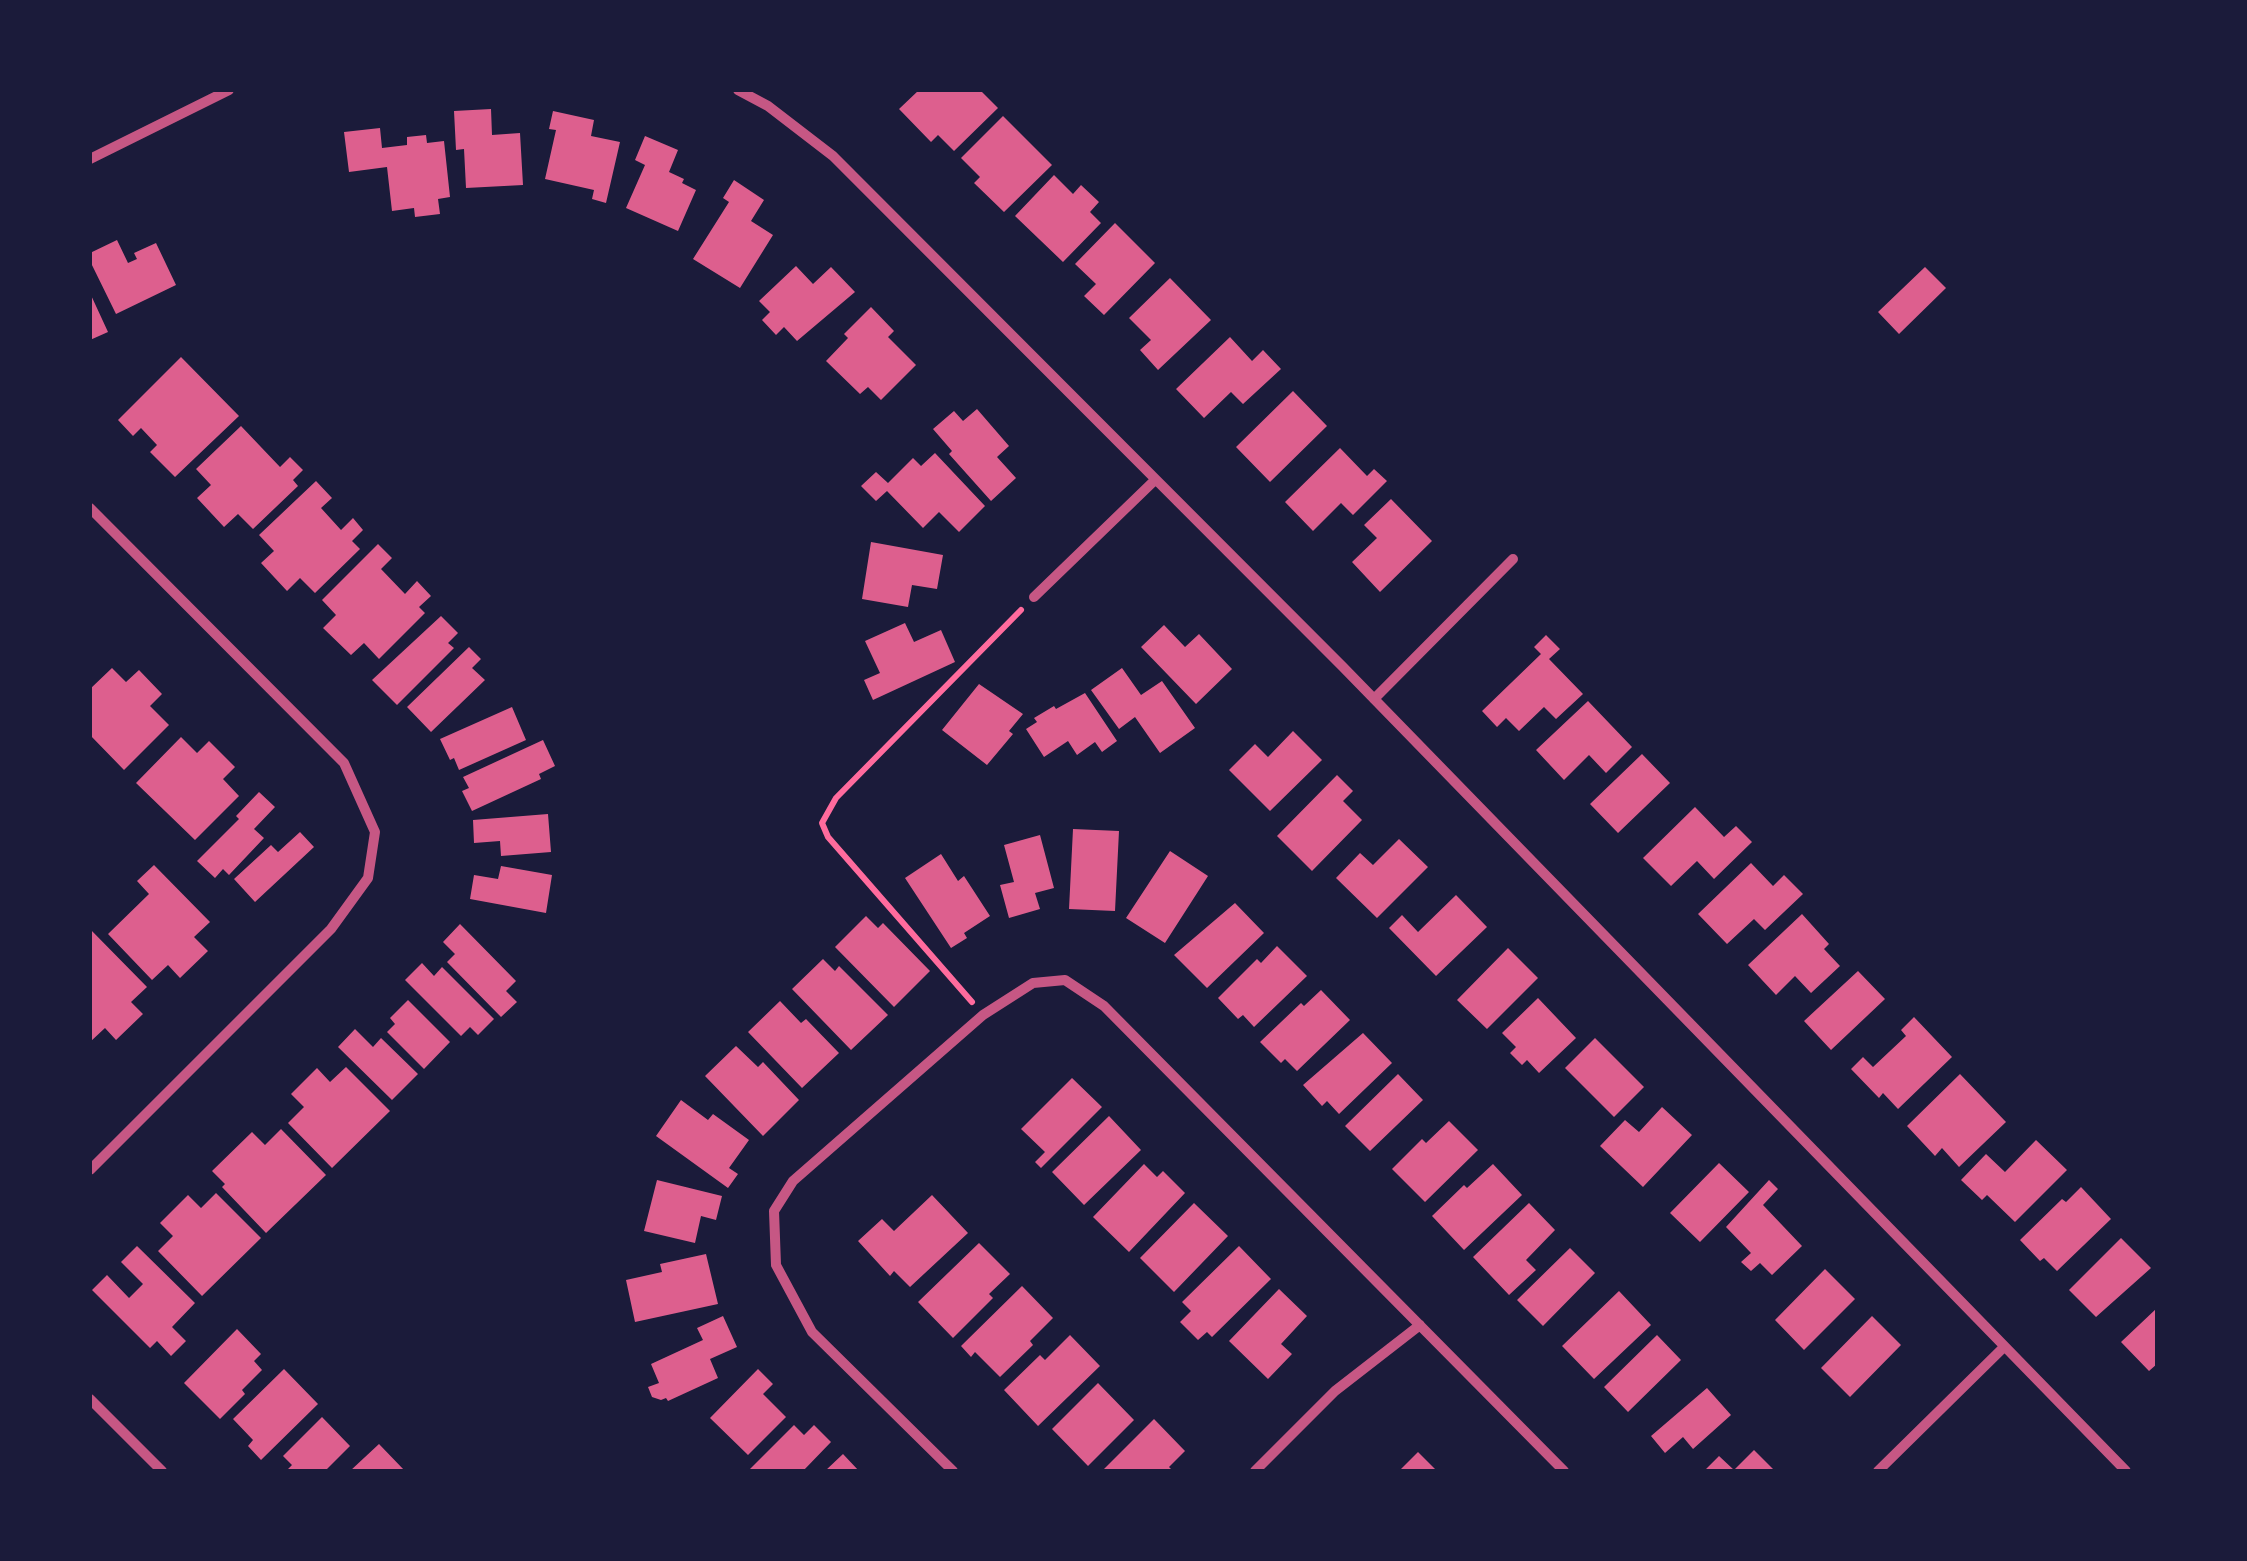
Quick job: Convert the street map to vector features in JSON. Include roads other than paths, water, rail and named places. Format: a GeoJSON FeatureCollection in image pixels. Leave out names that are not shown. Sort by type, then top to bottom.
{"type":"FeatureCollection","features":[{"type":"Feature","properties":{"kind":"street"},"geometry":{"type":"LineString","coordinates":[[90,158],[230,90]]}},
{"type":"Feature","properties":{"kind":"street"},"geometry":{"type":"LineString","coordinates":[[738,90],[768,106],[833,156],[1374,699],[2126,1471]]}},
{"type":"Feature","properties":{"kind":"street"},"geometry":{"type":"LineString","coordinates":[[1034,597],[1155,480]]}},
{"type":"Feature","properties":{"kind":"street"},"geometry":{"type":"LineString","coordinates":[[90,508],[344,763],[375,832],[368,878],[331,928],[90,1170]]}},
{"type":"Feature","properties":{"kind":"street"},"geometry":{"type":"LineString","coordinates":[[1374,699],[1513,559]]}},
{"type":"Feature","properties":{"kind":"street"},"geometry":{"type":"LineString","coordinates":[[953,1471],[812,1332],[776,1265],[774,1212],[793,1181],[983,1014],[1033,983],[1064,980],[1104,1006],[1564,1471]]}},
{"type":"Feature","properties":{"kind":"street"},"geometry":{"type":"LineString","coordinates":[[1255,1471],[1335,1391],[1420,1325]]}},
{"type":"Feature","properties":{"kind":"street"},"geometry":{"type":"LineString","coordinates":[[1878,1471],[2003,1348]]}},
{"type":"Feature","properties":{"kind":"street"},"geometry":{"type":"LineString","coordinates":[[90,1398],[162,1471]]}}]}
